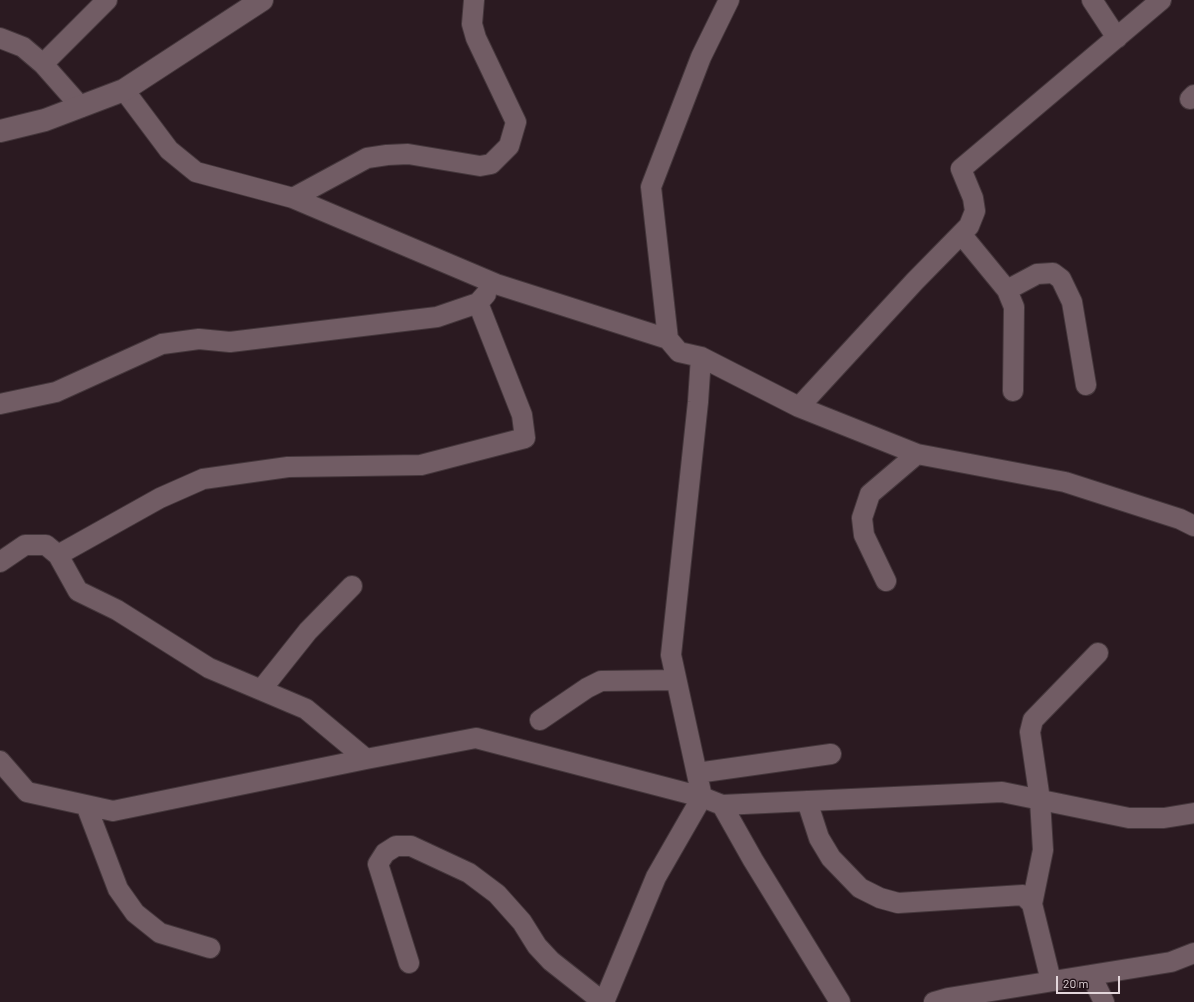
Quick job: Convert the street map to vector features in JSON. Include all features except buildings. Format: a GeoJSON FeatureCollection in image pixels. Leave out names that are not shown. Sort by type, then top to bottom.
{"type":"FeatureCollection","features":[{"type":"Feature","properties":{"kind":"street"},"geometry":{"type":"LineString","coordinates":[[43,64],[107,0]]}},
{"type":"Feature","properties":{"kind":"street"},"geometry":{"type":"LineString","coordinates":[[0,131],[45,120],[124,90],[262,0]]}},
{"type":"Feature","properties":{"kind":"street"},"geometry":{"type":"LineString","coordinates":[[293,198],[367,158],[408,154],[480,166],[491,164],[509,146],[516,122],[476,38],[472,24],[474,0]]}},
{"type":"Feature","properties":{"kind":"street"},"geometry":{"type":"LineString","coordinates":[[668,339],[651,187],[701,57],[729,0]]}},
{"type":"Feature","properties":{"kind":"street"},"geometry":{"type":"LineString","coordinates":[[1092,0],[1117,38]]}},
{"type":"Feature","properties":{"kind":"street"},"geometry":{"type":"LineString","coordinates":[[799,407],[969,226],[975,211],[973,198],[961,169],[1161,0]]}},
{"type":"Feature","properties":{"kind":"street"},"geometry":{"type":"LineString","coordinates":[[0,38],[23,47],[43,64],[81,107]]}},
{"type":"Feature","properties":{"kind":"street"},"geometry":{"type":"LineString","coordinates":[[124,90],[169,150],[196,172],[293,198],[496,284],[668,339],[679,352],[701,357],[799,407],[917,454],[1065,482],[1180,519],[1194,526]]}},
{"type":"Feature","properties":{"kind":"street"},"geometry":{"type":"LineString","coordinates":[[961,234],[1007,290],[1014,307],[1013,391]]}},
{"type":"Feature","properties":{"kind":"street"},"geometry":{"type":"LineString","coordinates":[[1007,290],[1037,274],[1053,273],[1061,279],[1072,302],[1086,385]]}},
{"type":"Feature","properties":{"kind":"street"},"geometry":{"type":"LineString","coordinates":[[0,404],[56,392],[162,344],[198,339],[230,342],[437,317],[478,303],[496,284]]}},
{"type":"Feature","properties":{"kind":"street"},"geometry":{"type":"LineString","coordinates":[[58,554],[160,498],[203,479],[288,467],[421,465],[525,438],[522,415],[478,303]]}},
{"type":"Feature","properties":{"kind":"street"},"geometry":{"type":"LineString","coordinates":[[409,963],[378,864],[384,853],[396,846],[411,846],[469,873],[497,894],[522,922],[537,946],[551,961],[603,1002],[656,877],[702,797],[671,655],[698,402],[701,357]]}},
{"type":"Feature","properties":{"kind":"street"},"geometry":{"type":"LineString","coordinates":[[886,581],[864,535],[862,518],[870,494],[917,454]]}},
{"type":"Feature","properties":{"kind":"street"},"geometry":{"type":"LineString","coordinates":[[0,562],[25,545],[46,545],[58,554],[78,591],[117,610],[209,668],[306,709],[366,759]]}},
{"type":"Feature","properties":{"kind":"street"},"geometry":{"type":"LineString","coordinates":[[261,690],[308,630],[352,586]]}},
{"type":"Feature","properties":{"kind":"street"},"geometry":{"type":"LineString","coordinates":[[1051,982],[1032,904],[1043,850],[1040,800],[1030,732],[1033,720],[1098,653]]}},
{"type":"Feature","properties":{"kind":"street"},"geometry":{"type":"LineString","coordinates":[[540,720],[587,688],[601,681],[676,680]]}},
{"type":"Feature","properties":{"kind":"street"},"geometry":{"type":"LineString","coordinates":[[0,761],[27,792],[113,811],[476,738],[702,797],[722,805],[1002,792],[1128,818],[1164,818],[1194,813]]}},
{"type":"Feature","properties":{"kind":"street"},"geometry":{"type":"LineString","coordinates":[[697,773],[831,754]]}},
{"type":"Feature","properties":{"kind":"street"},"geometry":{"type":"LineString","coordinates":[[807,801],[819,838],[831,858],[860,888],[880,898],[898,903],[1023,895],[1032,904]]}},
{"type":"Feature","properties":{"kind":"street"},"geometry":{"type":"LineString","coordinates":[[86,805],[118,889],[135,913],[160,933],[210,948]]}},
{"type":"Feature","properties":{"kind":"street"},"geometry":{"type":"LineString","coordinates":[[722,805],[753,860],[840,1002]]}},
{"type":"Feature","properties":{"kind":"street"},"geometry":{"type":"LineString","coordinates":[[934,1002],[948,998],[1171,962],[1194,953]]}},
{"type":"Feature","properties":{"kind":"street"},"geometry":{"type":"LineString","coordinates":[[1091,975],[1104,1002]]}}]}
